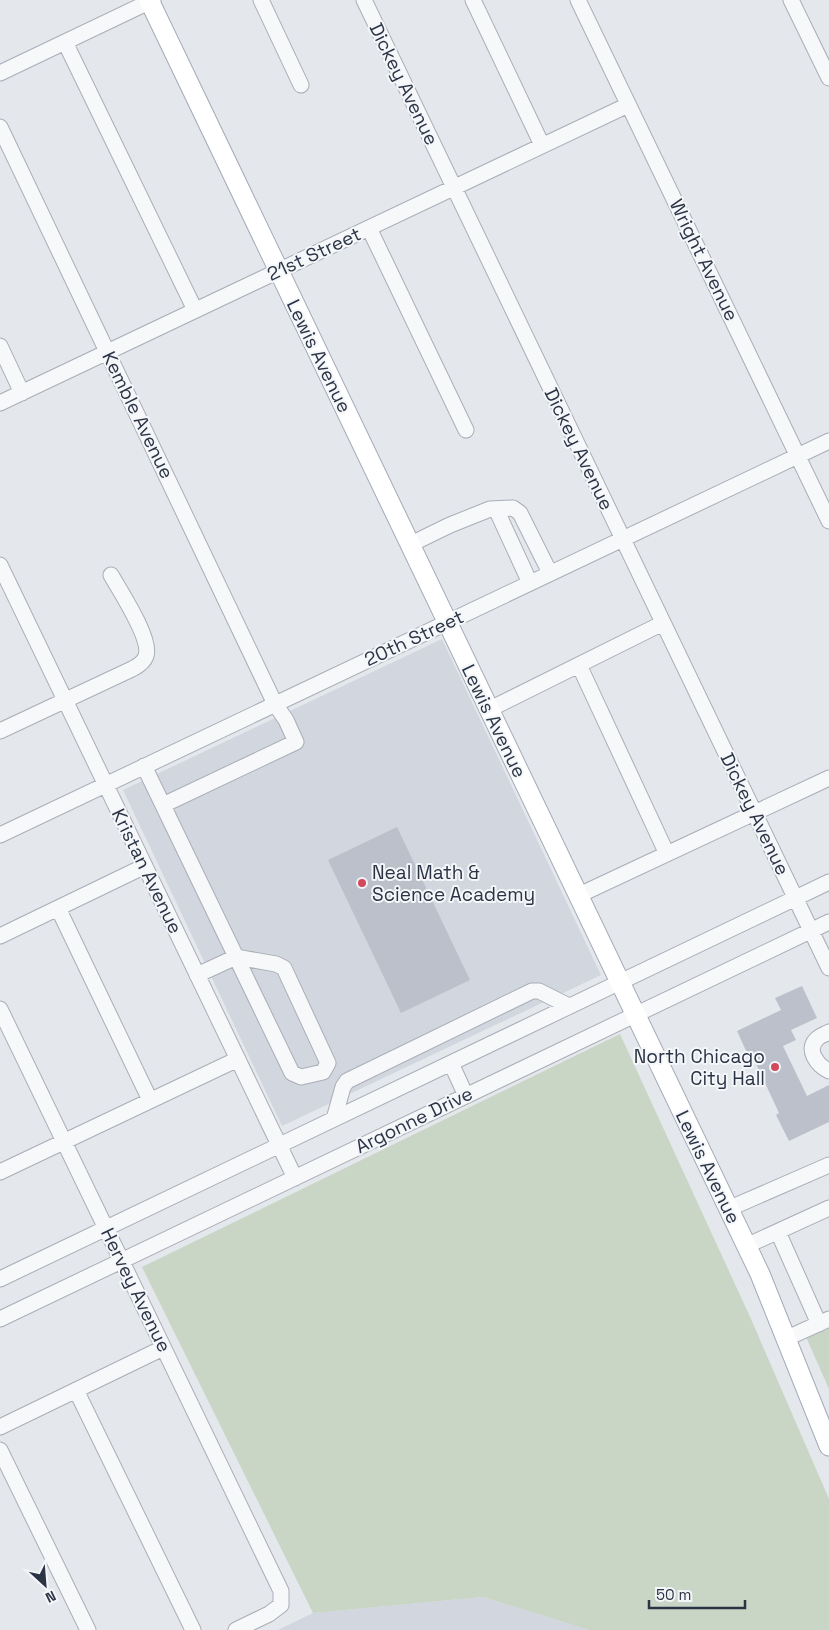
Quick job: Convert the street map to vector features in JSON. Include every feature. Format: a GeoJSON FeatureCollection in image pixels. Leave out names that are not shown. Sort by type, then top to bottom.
{"type":"FeatureCollection","features":[{"type":"Feature","properties":{"kind":"main road","name":"Lewis Avenue"},"geometry":{"type":"LineString","coordinates":[[151,0],[278,271],[618,982],[760,1274],[829,1446]]}},
{"type":"Feature","properties":{"kind":"street"},"geometry":{"type":"LineString","coordinates":[[0,74],[151,0]]}},
{"type":"Feature","properties":{"kind":"street"},"geometry":{"type":"LineString","coordinates":[[261,0],[301,85]]}},
{"type":"Feature","properties":{"kind":"street","name":"Dickey Avenue"},"geometry":{"type":"LineString","coordinates":[[364,0],[829,968]]}},
{"type":"Feature","properties":{"kind":"street"},"geometry":{"type":"LineString","coordinates":[[473,0],[542,146]]}},
{"type":"Feature","properties":{"kind":"street","name":"Wright Avenue"},"geometry":{"type":"LineString","coordinates":[[578,0],[829,521]]}},
{"type":"Feature","properties":{"kind":"street"},"geometry":{"type":"LineString","coordinates":[[791,0],[829,78]]}},
{"type":"Feature","properties":{"kind":"street"},"geometry":{"type":"LineString","coordinates":[[65,42],[196,310]]}},
{"type":"Feature","properties":{"kind":"street","name":"21st Street"},"geometry":{"type":"LineString","coordinates":[[0,403],[628,105]]}},
{"type":"Feature","properties":{"kind":"street","name":"Kemble Avenue"},"geometry":{"type":"LineString","coordinates":[[0,127],[276,704],[296,742],[163,805]]}},
{"type":"Feature","properties":{"kind":"street"},"geometry":{"type":"LineString","coordinates":[[369,228],[466,430]]}},
{"type":"Feature","properties":{"kind":"street"},"geometry":{"type":"LineString","coordinates":[[0,346],[22,393]]}},
{"type":"Feature","properties":{"kind":"street","name":"20th Street"},"geometry":{"type":"LineString","coordinates":[[0,834],[829,441]]}},
{"type":"Feature","properties":{"kind":"street"},"geometry":{"type":"LineString","coordinates":[[409,545],[450,525],[490,509],[513,508],[520,513],[550,574]]}},
{"type":"Feature","properties":{"kind":"street"},"geometry":{"type":"LineString","coordinates":[[496,509],[530,583]]}},
{"type":"Feature","properties":{"kind":"street","name":"Kristan Avenue"},"geometry":{"type":"LineString","coordinates":[[0,565],[295,1178]]}},
{"type":"Feature","properties":{"kind":"street"},"geometry":{"type":"LineString","coordinates":[[0,731],[132,669],[146,658],[147,650],[141,630],[111,574]]}},
{"type":"Feature","properties":{"kind":"street"},"geometry":{"type":"LineString","coordinates":[[488,710],[663,623]]}},
{"type":"Feature","properties":{"kind":"street"},"geometry":{"type":"LineString","coordinates":[[579,665],[667,854]]}},
{"type":"Feature","properties":{"kind":"street"},"geometry":{"type":"LineString","coordinates":[[144,766],[163,805],[236,957],[292,1073],[302,1077],[323,1072],[328,1063],[284,968],[276,964],[236,957],[197,975]]}},
{"type":"Feature","properties":{"kind":"street"},"geometry":{"type":"LineString","coordinates":[[577,896],[829,778]]}},
{"type":"Feature","properties":{"kind":"street"},"geometry":{"type":"LineString","coordinates":[[0,936],[145,866]]}},
{"type":"Feature","properties":{"kind":"street","name":"Argonne Drive"},"geometry":{"type":"LineString","coordinates":[[0,1279],[829,882]]}},
{"type":"Feature","properties":{"kind":"street"},"geometry":{"type":"LineString","coordinates":[[58,908],[150,1100]]}},
{"type":"Feature","properties":{"kind":"street","name":"Argonne Drive"},"geometry":{"type":"LineString","coordinates":[[0,1319],[829,922]]}},
{"type":"Feature","properties":{"kind":"street"},"geometry":{"type":"LineString","coordinates":[[334,1119],[343,1087],[347,1081],[523,996],[539,991],[569,1006]]}},
{"type":"Feature","properties":{"kind":"street","name":"Hervey Avenue"},"geometry":{"type":"LineString","coordinates":[[0,1009],[281,1591],[281,1605],[269,1614],[236,1630]]}},
{"type":"Feature","properties":{"kind":"street"},"geometry":{"type":"LineString","coordinates":[[829,1032],[818,1037],[812,1051],[820,1066],[829,1071]]}},
{"type":"Feature","properties":{"kind":"street"},"geometry":{"type":"LineString","coordinates":[[0,1172],[238,1059]]}},
{"type":"Feature","properties":{"kind":"street"},"geometry":{"type":"LineString","coordinates":[[451,1063],[466,1096]]}},
{"type":"Feature","properties":{"kind":"street"},"geometry":{"type":"LineString","coordinates":[[728,1209],[829,1165]]}},
{"type":"Feature","properties":{"kind":"street"},"geometry":{"type":"LineString","coordinates":[[746,1246],[829,1208]]}},
{"type":"Feature","properties":{"kind":"street"},"geometry":{"type":"LineString","coordinates":[[778,1232],[824,1322],[785,1339]]}},
{"type":"Feature","properties":{"kind":"street"},"geometry":{"type":"LineString","coordinates":[[0,1427],[164,1348]]}},
{"type":"Feature","properties":{"kind":"street"},"geometry":{"type":"LineString","coordinates":[[76,1390],[193,1630]]}},
{"type":"Feature","properties":{"kind":"street"},"geometry":{"type":"LineString","coordinates":[[0,1450],[88,1630]]}},
{"type":"Feature","properties":{"kind":"shaded area","name":"Neal Math & Science Academy"},"geometry":{"type":"Polygon","coordinates":[[[442,639],[601,975],[282,1126],[123,790],[442,639]]]}},
{"type":"Feature","properties":{"kind":"shaded area"},"geometry":{"type":"Polygon","coordinates":[[[483,1597],[589,1630],[278,1630],[313,1613],[483,1597]]]}},
{"type":"Feature","properties":{"kind":"green space"},"geometry":{"type":"Polygon","coordinates":[[[620,1034],[751,1319],[829,1499],[829,1630],[589,1630],[483,1597],[313,1613],[142,1267],[620,1034]]]}},
{"type":"Feature","properties":{"kind":"green space"},"geometry":{"type":"Polygon","coordinates":[[[829,1326],[829,1389],[806,1337],[829,1326]]]}},
{"type":"Feature","properties":{"kind":"building"},"geometry":{"type":"Polygon","coordinates":[[[397,827],[470,980],[401,1013],[328,860],[397,827]]]}},
{"type":"Feature","properties":{"kind":"building","name":"North Chicago City Hall"},"geometry":{"type":"Polygon","coordinates":[[[802,986],[817,1018],[791,1030],[796,1040],[783,1046],[807,1096],[829,1085],[829,1122],[789,1141],[776,1115],[779,1113],[751,1053],[748,1055],[737,1031],[781,1010],[775,998],[802,986]]]}},
{"type":"Feature","properties":{"kind":"place","name":"Neal Math & Science Academy"},"geometry":{"type":"Point","coordinates":[362,883]}},
{"type":"Feature","properties":{"kind":"place","name":"North Chicago City Hall"},"geometry":{"type":"Point","coordinates":[775,1067]}}]}
